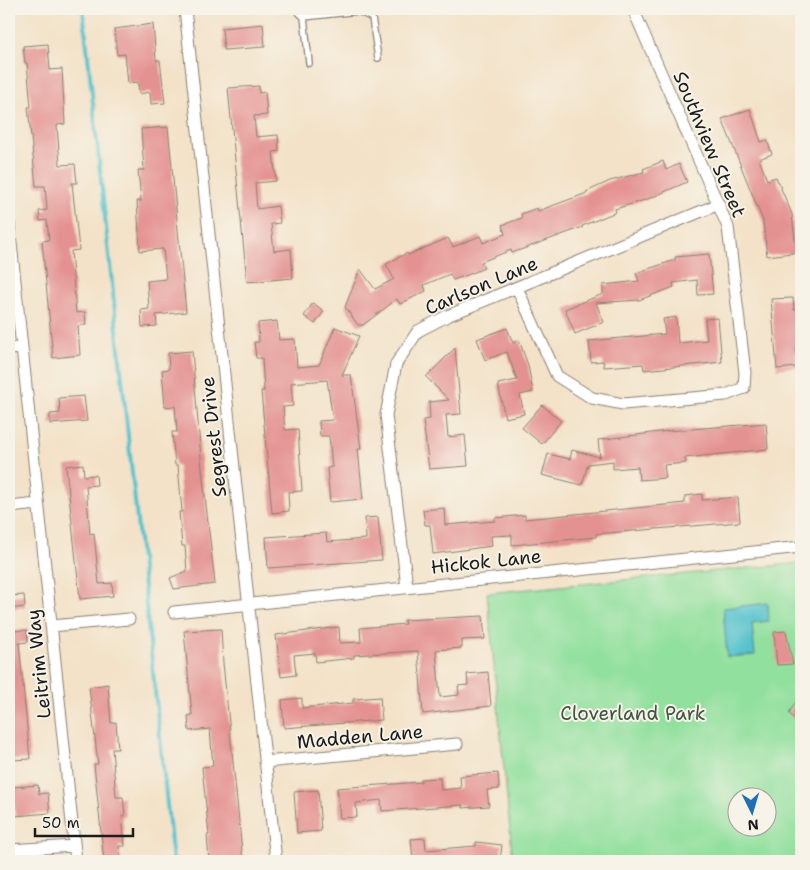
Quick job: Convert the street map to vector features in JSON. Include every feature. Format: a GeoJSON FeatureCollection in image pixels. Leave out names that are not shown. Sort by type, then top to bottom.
{"type":"FeatureCollection","features":[{"type":"Feature","properties":{"kind":"street","name":"Segrest Drive"},"geometry":{"type":"LineString","coordinates":[[185,9],[276,861]]}},
{"type":"Feature","properties":{"kind":"street","name":"Southview Street"},"geometry":{"type":"LineString","coordinates":[[517,288],[557,376],[592,398],[623,404],[726,395],[744,388],[745,373],[728,227],[633,9]]}},
{"type":"Feature","properties":{"kind":"street","name":"Carlson Lane"},"geometry":{"type":"LineString","coordinates":[[407,587],[386,415],[396,364],[418,331],[447,316],[719,204]]}},
{"type":"Feature","properties":{"kind":"street","name":"Leitrim Way"},"geometry":{"type":"LineString","coordinates":[[9,224],[76,861]]}},
{"type":"Feature","properties":{"kind":"street"},"geometry":{"type":"LineString","coordinates":[[9,349],[22,348]]}},
{"type":"Feature","properties":{"kind":"street"},"geometry":{"type":"LineString","coordinates":[[9,507],[38,504]]}},
{"type":"Feature","properties":{"kind":"street","name":"Hickok Lane"},"geometry":{"type":"LineString","coordinates":[[174,612],[801,547]]}},
{"type":"Feature","properties":{"kind":"street"},"geometry":{"type":"LineString","coordinates":[[51,626],[129,619]]}},
{"type":"Feature","properties":{"kind":"street","name":"Madden Lane"},"geometry":{"type":"LineString","coordinates":[[265,762],[457,744]]}},
{"type":"Feature","properties":{"kind":"street"},"geometry":{"type":"LineString","coordinates":[[9,850],[74,846]]}},
{"type":"Feature","properties":{"kind":"lane"},"geometry":{"type":"LineString","coordinates":[[295,9],[304,17],[310,63]]}},
{"type":"Feature","properties":{"kind":"lane"},"geometry":{"type":"LineString","coordinates":[[304,17],[332,11],[358,11],[372,18],[378,58]]}},
{"type":"Feature","properties":{"kind":"green space","name":"Cloverland Park"},"geometry":{"type":"Polygon","coordinates":[[[801,563],[801,861],[513,861],[487,593],[801,563]]]}},
{"type":"Feature","properties":{"kind":"water"},"geometry":{"type":"Polygon","coordinates":[[[768,603],[769,621],[752,623],[755,655],[727,657],[723,608],[768,603]]]}},
{"type":"Feature","properties":{"kind":"building"},"geometry":{"type":"Polygon","coordinates":[[[153,24],[156,60],[160,60],[165,103],[151,104],[150,92],[139,94],[138,82],[128,83],[125,54],[117,55],[114,29],[153,24]]]}},
{"type":"Feature","properties":{"kind":"building"},"geometry":{"type":"Polygon","coordinates":[[[263,24],[265,47],[224,50],[222,28],[263,24]]]}},
{"type":"Feature","properties":{"kind":"building"},"geometry":{"type":"Polygon","coordinates":[[[48,44],[50,70],[62,69],[65,124],[57,125],[60,165],[75,164],[77,183],[72,183],[79,250],[71,251],[76,313],[85,312],[86,325],[78,326],[80,355],[53,358],[42,241],[49,240],[47,220],[40,221],[39,211],[47,210],[45,186],[36,186],[28,107],[31,107],[27,63],[25,63],[23,46],[48,44]]]}},
{"type":"Feature","properties":{"kind":"building"},"geometry":{"type":"Polygon","coordinates":[[[259,86],[259,93],[265,92],[267,115],[254,116],[256,137],[278,135],[279,151],[273,152],[276,181],[255,183],[257,209],[278,206],[280,223],[271,224],[274,251],[291,249],[293,278],[247,282],[228,88],[259,86]]]}},
{"type":"Feature","properties":{"kind":"building"},"geometry":{"type":"Polygon","coordinates":[[[750,109],[761,142],[767,140],[772,154],[759,159],[767,180],[776,177],[792,214],[795,242],[801,241],[801,252],[767,256],[763,221],[722,119],[750,109]]]}},
{"type":"Feature","properties":{"kind":"building"},"geometry":{"type":"Polygon","coordinates":[[[168,127],[186,312],[156,315],[157,326],[142,327],[141,310],[149,309],[147,281],[166,279],[163,249],[140,251],[137,201],[141,201],[138,170],[144,170],[141,129],[168,127]]]}},
{"type":"Feature","properties":{"kind":"building"},"geometry":{"type":"Polygon","coordinates":[[[663,161],[666,170],[679,164],[687,182],[648,199],[615,209],[616,212],[583,227],[512,253],[511,250],[481,262],[484,268],[470,274],[453,280],[450,274],[424,285],[426,291],[400,304],[397,299],[363,325],[358,325],[345,307],[360,269],[375,289],[394,279],[386,264],[407,253],[408,255],[448,238],[453,247],[480,236],[483,243],[505,234],[502,225],[522,218],[521,214],[537,208],[538,211],[587,193],[610,181],[644,172],[643,169],[663,161]]]}},
{"type":"Feature","properties":{"kind":"building"},"geometry":{"type":"Polygon","coordinates":[[[709,254],[713,294],[698,295],[697,280],[673,283],[674,287],[639,300],[596,303],[604,322],[575,334],[565,309],[603,294],[603,285],[639,281],[636,273],[675,260],[675,257],[709,254]]]}},
{"type":"Feature","properties":{"kind":"building"},"geometry":{"type":"Polygon","coordinates":[[[793,298],[794,310],[801,309],[801,349],[796,349],[797,367],[777,369],[771,299],[793,298]]]}},
{"type":"Feature","properties":{"kind":"building"},"geometry":{"type":"Polygon","coordinates":[[[313,303],[324,311],[315,324],[304,316],[313,303]]]}},
{"type":"Feature","properties":{"kind":"building"},"geometry":{"type":"Polygon","coordinates":[[[676,317],[678,343],[707,340],[705,319],[718,318],[722,362],[644,370],[643,364],[604,367],[603,361],[591,362],[589,341],[665,334],[663,319],[676,317]]]}},
{"type":"Feature","properties":{"kind":"building"},"geometry":{"type":"Polygon","coordinates":[[[277,321],[279,340],[295,339],[297,367],[319,365],[335,327],[359,336],[342,375],[351,375],[361,449],[358,449],[363,499],[330,502],[327,468],[332,467],[329,436],[320,436],[319,421],[333,420],[327,380],[291,383],[293,406],[283,407],[285,430],[298,429],[302,491],[288,492],[289,511],[272,513],[261,391],[264,391],[262,358],[256,358],[254,342],[259,342],[258,323],[277,321]]]}},
{"type":"Feature","properties":{"kind":"building"},"geometry":{"type":"Polygon","coordinates":[[[507,328],[513,343],[519,340],[528,365],[533,392],[520,395],[524,414],[505,418],[498,384],[517,380],[507,352],[485,360],[477,339],[507,328]]]}},
{"type":"Feature","properties":{"kind":"building"},"geometry":{"type":"Polygon","coordinates":[[[455,348],[461,414],[446,415],[448,437],[465,435],[468,466],[429,469],[423,420],[430,419],[429,402],[449,400],[426,377],[455,348]]]}},
{"type":"Feature","properties":{"kind":"building"},"geometry":{"type":"Polygon","coordinates":[[[192,351],[202,470],[215,584],[174,589],[170,578],[187,571],[185,546],[182,546],[179,512],[182,512],[178,465],[175,465],[172,432],[177,432],[175,406],[165,407],[162,370],[169,369],[168,353],[192,351]]]}},
{"type":"Feature","properties":{"kind":"building"},"geometry":{"type":"Polygon","coordinates":[[[84,396],[87,421],[50,424],[50,414],[60,413],[59,398],[84,396]]]}},
{"type":"Feature","properties":{"kind":"building"},"geometry":{"type":"Polygon","coordinates":[[[542,405],[561,421],[542,444],[522,428],[542,405]]]}},
{"type":"Feature","properties":{"kind":"building"},"geometry":{"type":"Polygon","coordinates":[[[766,423],[768,449],[685,458],[686,463],[664,465],[666,478],[639,480],[638,467],[613,469],[613,461],[588,464],[582,485],[542,475],[548,454],[570,459],[572,450],[600,457],[598,440],[667,431],[766,423]]]}},
{"type":"Feature","properties":{"kind":"building"},"geometry":{"type":"Polygon","coordinates":[[[83,464],[84,476],[96,475],[97,485],[86,486],[90,534],[94,533],[99,584],[112,583],[113,596],[80,599],[66,466],[83,464]]]}},
{"type":"Feature","properties":{"kind":"building"},"geometry":{"type":"Polygon","coordinates":[[[702,494],[702,500],[738,497],[740,522],[596,534],[596,537],[512,545],[512,535],[491,536],[492,546],[433,554],[430,525],[425,525],[423,510],[444,508],[445,525],[495,521],[495,518],[525,515],[525,519],[685,503],[685,496],[702,494]]]}},
{"type":"Feature","properties":{"kind":"building"},"geometry":{"type":"Polygon","coordinates":[[[378,517],[382,560],[268,568],[266,537],[326,533],[327,542],[366,539],[365,518],[378,517]]]}},
{"type":"Feature","properties":{"kind":"building"},"geometry":{"type":"Polygon","coordinates":[[[24,595],[25,607],[9,609],[9,596],[24,595]]]}},
{"type":"Feature","properties":{"kind":"building"},"geometry":{"type":"Polygon","coordinates":[[[483,616],[485,639],[462,640],[462,648],[436,650],[440,697],[459,695],[458,686],[468,685],[467,674],[488,672],[491,706],[423,714],[418,651],[354,655],[354,658],[316,662],[315,653],[294,655],[296,675],[281,677],[276,635],[339,627],[340,643],[361,642],[360,628],[405,624],[404,620],[483,616]]]}},
{"type":"Feature","properties":{"kind":"building"},"geometry":{"type":"Polygon","coordinates":[[[221,629],[243,861],[209,861],[207,835],[209,835],[202,767],[213,766],[210,729],[189,731],[188,716],[192,715],[184,631],[221,629]]]}},
{"type":"Feature","properties":{"kind":"building"},"geometry":{"type":"Polygon","coordinates":[[[27,630],[28,642],[19,643],[30,759],[11,760],[9,734],[9,631],[27,630]]]}},
{"type":"Feature","properties":{"kind":"building"},"geometry":{"type":"Polygon","coordinates":[[[786,631],[793,664],[777,665],[774,632],[786,631]]]}},
{"type":"Feature","properties":{"kind":"building"},"geometry":{"type":"Polygon","coordinates":[[[108,684],[111,723],[116,722],[118,749],[112,749],[116,797],[123,797],[125,816],[122,816],[125,846],[119,846],[121,861],[104,861],[94,764],[98,764],[89,687],[108,684]]]}},
{"type":"Feature","properties":{"kind":"building"},"geometry":{"type":"Polygon","coordinates":[[[801,693],[801,727],[789,713],[801,693]]]}},
{"type":"Feature","properties":{"kind":"building"},"geometry":{"type":"Polygon","coordinates":[[[380,697],[382,720],[284,728],[282,700],[302,698],[302,708],[353,703],[353,699],[380,697]]]}},
{"type":"Feature","properties":{"kind":"building"},"geometry":{"type":"Polygon","coordinates":[[[498,773],[499,789],[487,790],[489,806],[463,808],[463,805],[382,811],[381,800],[356,803],[357,817],[340,818],[337,788],[421,782],[421,779],[440,778],[441,790],[461,788],[460,776],[498,773]]]}},
{"type":"Feature","properties":{"kind":"building"},"geometry":{"type":"Polygon","coordinates":[[[38,785],[39,794],[48,793],[50,813],[15,816],[13,787],[38,785]]]}},
{"type":"Feature","properties":{"kind":"building"},"geometry":{"type":"Polygon","coordinates":[[[318,790],[321,831],[297,833],[294,792],[318,790]]]}},
{"type":"Feature","properties":{"kind":"building"},"geometry":{"type":"Polygon","coordinates":[[[425,838],[426,850],[476,846],[476,842],[502,845],[500,861],[413,861],[411,839],[425,838]]]}},
{"type":"Feature","properties":{"kind":"waterway"},"geometry":{"type":"LineString","coordinates":[[83,9],[173,861]]}}]}
